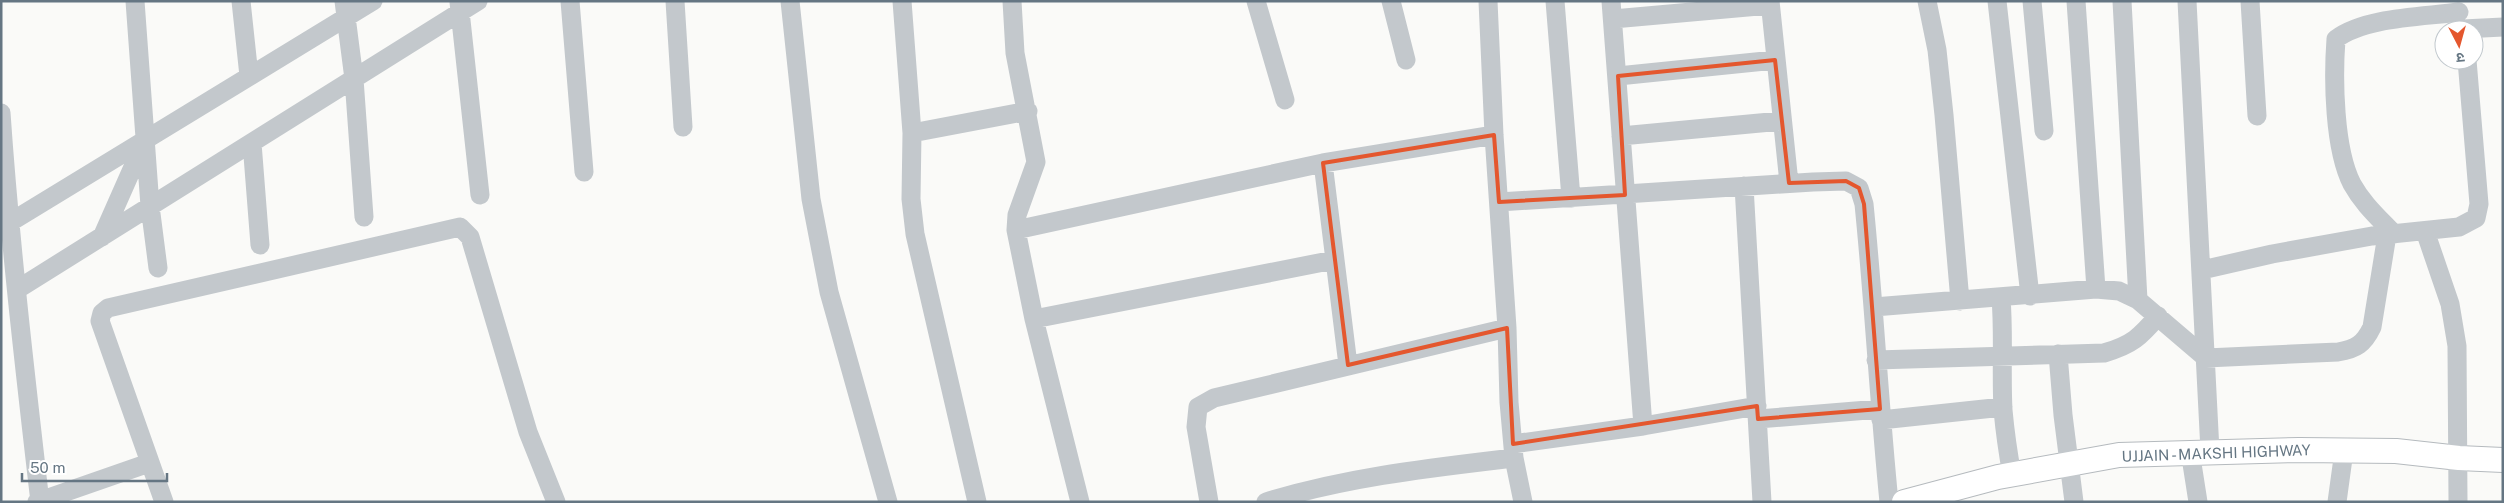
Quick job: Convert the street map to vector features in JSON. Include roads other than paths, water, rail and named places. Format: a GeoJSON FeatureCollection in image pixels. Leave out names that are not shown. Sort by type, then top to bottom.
{"type":"FeatureCollection","features":[{"type":"Feature","properties":{"kind":"main road","name":"UJJAIN - MAKSHI HIGHWAY"},"geometry":{"type":"LineString","coordinates":[[1904,502],[1947,496],[2012,474],[2119,455],[2200,451],[2396,451],[2459,458],[2503,460]]}},
{"type":"Feature","properties":{"kind":"street"},"geometry":{"type":"LineString","coordinates":[[135,1],[150,206],[158,268]]}},
{"type":"Feature","properties":{"kind":"street"},"geometry":{"type":"LineString","coordinates":[[241,1],[249,76]]}},
{"type":"Feature","properties":{"kind":"street"},"geometry":{"type":"LineString","coordinates":[[9,223],[249,76],[345,9],[373,1]]}},
{"type":"Feature","properties":{"kind":"street"},"geometry":{"type":"LineString","coordinates":[[18,289],[354,79],[460,7],[478,1]]}},
{"type":"Feature","properties":{"kind":"street"},"geometry":{"type":"LineString","coordinates":[[570,1],[584,172]]}},
{"type":"Feature","properties":{"kind":"street"},"geometry":{"type":"LineString","coordinates":[[675,1],[683,127]]}},
{"type":"Feature","properties":{"kind":"street"},"geometry":{"type":"LineString","coordinates":[[790,1],[811,199],[827,283],[888,502]]}},
{"type":"Feature","properties":{"kind":"street"},"geometry":{"type":"LineString","coordinates":[[902,1],[912,133],[911,199],[915,234],[977,502]]}},
{"type":"Feature","properties":{"kind":"street"},"geometry":{"type":"LineString","coordinates":[[1012,1],[1015,53],[1028,111],[1036,162],[1018,215],[1016,230],[1034,319],[1080,502]]}},
{"type":"Feature","properties":{"kind":"street"},"geometry":{"type":"LineString","coordinates":[[1256,1],[1285,100]]}},
{"type":"Feature","properties":{"kind":"street"},"geometry":{"type":"LineString","coordinates":[[1391,1],[1406,60]]}},
{"type":"Feature","properties":{"kind":"street"},"geometry":{"type":"LineString","coordinates":[[1488,1],[1494,135],[1507,328],[1509,402],[1513,451],[1523,502]]}},
{"type":"Feature","properties":{"kind":"street"},"geometry":{"type":"LineString","coordinates":[[1555,1],[1571,198]]}},
{"type":"Feature","properties":{"kind":"street"},"geometry":{"type":"LineString","coordinates":[[1927,1],[1937,50],[1960,301]]}},
{"type":"Feature","properties":{"kind":"street"},"geometry":{"type":"LineString","coordinates":[[1997,1],[2030,296]]}},
{"type":"Feature","properties":{"kind":"street"},"geometry":{"type":"LineString","coordinates":[[2032,1],[2044,132]]}},
{"type":"Feature","properties":{"kind":"street"},"geometry":{"type":"LineString","coordinates":[[2076,1],[2096,289]]}},
{"type":"Feature","properties":{"kind":"street"},"geometry":{"type":"LineString","coordinates":[[2122,1],[2138,300]]}},
{"type":"Feature","properties":{"kind":"street"},"geometry":{"type":"LineString","coordinates":[[2187,1],[2206,358],[2198,502]]}},
{"type":"Feature","properties":{"kind":"street"},"geometry":{"type":"LineString","coordinates":[[2250,1],[2257,116]]}},
{"type":"Feature","properties":{"kind":"street"},"geometry":{"type":"LineString","coordinates":[[1643,426],[1612,10],[1770,3],[1789,183]]}},
{"type":"Feature","properties":{"kind":"street"},"geometry":{"type":"LineString","coordinates":[[460,7],[480,195]]}},
{"type":"Feature","properties":{"kind":"street"},"geometry":{"type":"LineString","coordinates":[[345,9],[354,79],[364,217]]}},
{"type":"Feature","properties":{"kind":"street"},"geometry":{"type":"LineString","coordinates":[[2390,234],[2369,209],[2352,183],[2341,150],[2334,69],[2336,39],[2368,25],[2459,18],[2503,27]]}},
{"type":"Feature","properties":{"kind":"street"},"geometry":{"type":"LineString","coordinates":[[1618,76],[1776,60]]}},
{"type":"Feature","properties":{"kind":"street"},"geometry":{"type":"LineString","coordinates":[[2202,270],[2272,254],[2390,234],[2459,227],[2476,218],[2479,204],[2468,70]]}},
{"type":"Feature","properties":{"kind":"street"},"geometry":{"type":"LineString","coordinates":[[912,133],[1028,111]]}},
{"type":"Feature","properties":{"kind":"street"},"geometry":{"type":"LineString","coordinates":[[1,113],[9,223],[8,270],[18,289],[39,501],[149,463]]}},
{"type":"Feature","properties":{"kind":"street"},"geometry":{"type":"LineString","coordinates":[[1621,136],[1781,121]]}},
{"type":"Feature","properties":{"kind":"street"},"geometry":{"type":"LineString","coordinates":[[1016,230],[1323,162],[1494,135]]}},
{"type":"Feature","properties":{"kind":"street"},"geometry":{"type":"LineString","coordinates":[[102,236],[146,139]]}},
{"type":"Feature","properties":{"kind":"street"},"geometry":{"type":"LineString","coordinates":[[252,143],[260,245]]}},
{"type":"Feature","properties":{"kind":"street"},"geometry":{"type":"LineString","coordinates":[[1323,162],[1348,365]]}},
{"type":"Feature","properties":{"kind":"street"},"geometry":{"type":"LineString","coordinates":[[1499,202],[1789,183],[1846,182],[1859,188],[1864,204],[1874,307],[1876,360],[1889,502]]}},
{"type":"Feature","properties":{"kind":"street"},"geometry":{"type":"LineString","coordinates":[[1744,186],[1762,502]]}},
{"type":"Feature","properties":{"kind":"street"},"geometry":{"type":"LineString","coordinates":[[164,502],[100,321],[102,313],[108,308],[460,227],[470,237],[528,432],[556,502]]}},
{"type":"Feature","properties":{"kind":"street"},"geometry":{"type":"LineString","coordinates":[[2425,231],[2450,304],[2457,346],[2458,502]]}},
{"type":"Feature","properties":{"kind":"street"},"geometry":{"type":"LineString","coordinates":[[1874,307],[2030,296],[2096,289],[2119,291],[2138,300],[2206,358],[2338,352],[2355,349],[2366,339],[2372,327],[2390,234]]}},
{"type":"Feature","properties":{"kind":"street"},"geometry":{"type":"LineString","coordinates":[[1034,319],[1334,260]]}},
{"type":"Feature","properties":{"kind":"street"},"geometry":{"type":"LineString","coordinates":[[2000,298],[2004,356],[2003,407],[2005,438],[2012,474]]}},
{"type":"Feature","properties":{"kind":"street"},"geometry":{"type":"LineString","coordinates":[[1876,360],[2104,352],[2126,347],[2141,336],[2158,316]]}},
{"type":"Feature","properties":{"kind":"street"},"geometry":{"type":"LineString","coordinates":[[1209,502],[1196,427],[1198,407],[1214,398],[1507,328]]}},
{"type":"Feature","properties":{"kind":"street"},"geometry":{"type":"LineString","coordinates":[[2058,354],[2074,502]]}},
{"type":"Feature","properties":{"kind":"street"},"geometry":{"type":"LineString","coordinates":[[1266,502],[1346,482],[1643,426],[1758,412],[1881,414],[2003,407]]}},
{"type":"Feature","properties":{"kind":"street"},"geometry":{"type":"LineString","coordinates":[[2336,502],[2344,451]]}}]}
